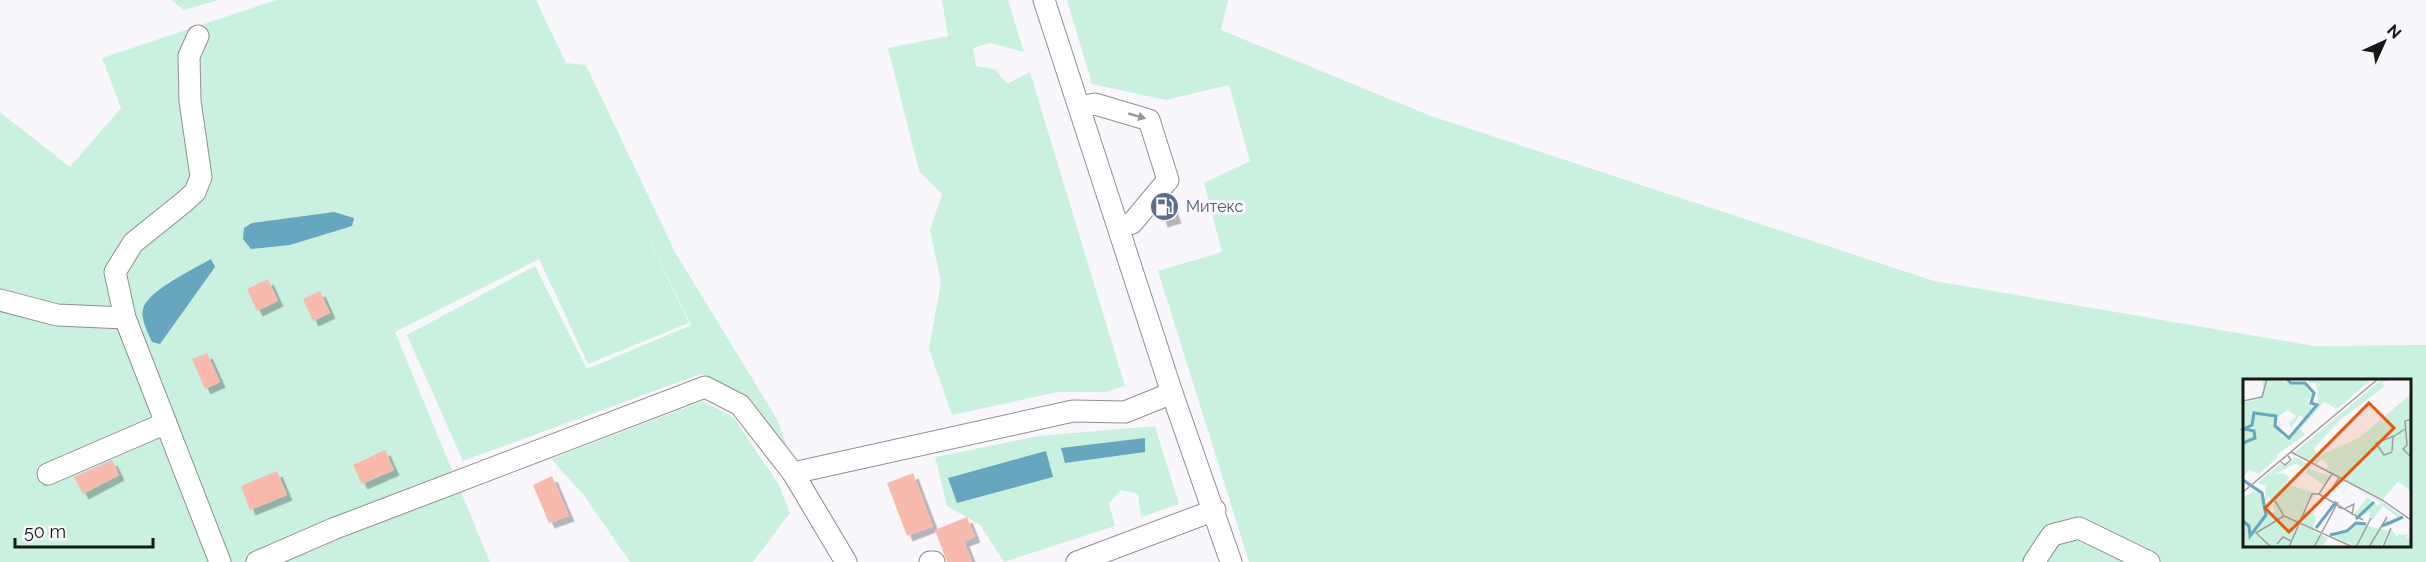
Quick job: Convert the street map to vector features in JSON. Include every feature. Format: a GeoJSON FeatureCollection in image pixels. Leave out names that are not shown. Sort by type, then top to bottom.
{"type":"FeatureCollection","features":[{"type":"Feature","properties":{"kind":"street"},"geometry":{"type":"LineString","coordinates":[[1044,0],[1081,107],[1172,393],[1215,510],[1231,562]]}},
{"type":"Feature","properties":{"kind":"street"},"geometry":{"type":"LineString","coordinates":[[198,36],[189,56],[190,101],[201,177],[195,192],[133,243],[115,272],[125,318],[220,562]]}},
{"type":"Feature","properties":{"kind":"street"},"geometry":{"type":"LineString","coordinates":[[1081,107],[1095,104],[1149,120],[1168,180],[1132,223],[1120,227]]}},
{"type":"Feature","properties":{"kind":"street"},"geometry":{"type":"LineString","coordinates":[[0,300],[57,315],[125,318]]}},
{"type":"Feature","properties":{"kind":"street"},"geometry":{"type":"LineString","coordinates":[[257,562],[333,529],[705,387],[740,405],[793,473],[846,562]]}},
{"type":"Feature","properties":{"kind":"street"},"geometry":{"type":"LineString","coordinates":[[793,473],[1073,411],[1125,412],[1172,393]]}},
{"type":"Feature","properties":{"kind":"street"},"geometry":{"type":"LineString","coordinates":[[48,474],[166,423]]}},
{"type":"Feature","properties":{"kind":"street"},"geometry":{"type":"LineString","coordinates":[[1077,562],[1215,510]]}},
{"type":"Feature","properties":{"kind":"street"},"geometry":{"type":"LineString","coordinates":[[2034,562],[2052,535],[2079,528],[2148,562]]}},
{"type":"Feature","properties":{"kind":"green space"},"geometry":{"type":"Polygon","coordinates":[[[171,0],[219,0],[184,10],[171,0]]]}},
{"type":"Feature","properties":{"kind":"green space"},"geometry":{"type":"Polygon","coordinates":[[[276,0],[536,0],[566,63],[586,65],[675,252],[777,419],[788,449],[750,400],[701,374],[463,461],[407,335],[535,266],[587,369],[691,325],[632,203],[689,323],[588,364],[539,259],[395,332],[490,562],[0,562],[0,112],[70,167],[121,108],[102,58],[276,0]]]}},
{"type":"Feature","properties":{"kind":"green space"},"geometry":{"type":"Polygon","coordinates":[[[942,0],[1008,0],[1024,52],[990,43],[973,48],[976,66],[995,69],[1007,84],[1030,72],[1125,386],[1106,392],[1058,392],[952,415],[929,349],[941,282],[930,230],[942,194],[919,171],[888,48],[948,36],[942,0]]]}},
{"type":"Feature","properties":{"kind":"green space"},"geometry":{"type":"Polygon","coordinates":[[[1067,0],[1228,0],[1221,30],[1431,116],[1934,281],[2314,346],[2426,345],[2426,562],[1249,562],[1158,271],[1222,252],[1204,183],[1250,161],[1229,85],[1166,100],[1092,84],[1067,0]]]}},
{"type":"Feature","properties":{"kind":"green space"},"geometry":{"type":"Polygon","coordinates":[[[703,401],[734,418],[779,485],[790,513],[753,562],[630,562],[583,494],[551,459],[703,401]]]}},
{"type":"Feature","properties":{"kind":"green space"},"geometry":{"type":"Polygon","coordinates":[[[1155,426],[1179,504],[1141,517],[1138,494],[1121,490],[1109,503],[1115,526],[1004,562],[980,525],[947,506],[935,457],[1039,436],[1155,426]]]}},
{"type":"Feature","properties":{"kind":"water"},"geometry":{"type":"Polygon","coordinates":[[[334,212],[354,218],[352,226],[290,245],[251,249],[243,239],[244,228],[252,223],[334,212]]]}},
{"type":"Feature","properties":{"kind":"water"},"geometry":{"type":"Polygon","coordinates":[[[211,259],[215,267],[160,344],[152,342],[143,315],[144,306],[156,292],[211,259]]]}},
{"type":"Feature","properties":{"kind":"water"},"geometry":{"type":"Polygon","coordinates":[[[1145,438],[1145,452],[1065,463],[1061,448],[1145,438]]]}},
{"type":"Feature","properties":{"kind":"water"},"geometry":{"type":"Polygon","coordinates":[[[1046,451],[1053,477],[957,503],[948,478],[1046,451]]]}},
{"type":"Feature","properties":{"kind":"building"},"geometry":{"type":"Polygon","coordinates":[[[1166,202],[1171,203],[1176,218],[1162,222],[1159,211],[1166,202]]]}},
{"type":"Feature","properties":{"kind":"building"},"geometry":{"type":"Polygon","coordinates":[[[268,279],[278,301],[257,311],[247,289],[268,279]]]}},
{"type":"Feature","properties":{"kind":"building"},"geometry":{"type":"Polygon","coordinates":[[[320,291],[330,313],[313,321],[303,299],[320,291]]]}},
{"type":"Feature","properties":{"kind":"building"},"geometry":{"type":"Polygon","coordinates":[[[207,353],[220,382],[205,389],[192,359],[207,353]]]}},
{"type":"Feature","properties":{"kind":"building"},"geometry":{"type":"Polygon","coordinates":[[[385,450],[394,470],[362,484],[353,465],[385,450]]]}},
{"type":"Feature","properties":{"kind":"building"},"geometry":{"type":"Polygon","coordinates":[[[112,460],[119,475],[83,494],[74,477],[112,460]]]}},
{"type":"Feature","properties":{"kind":"building"},"geometry":{"type":"Polygon","coordinates":[[[277,471],[287,495],[250,510],[241,486],[277,471]]]}},
{"type":"Feature","properties":{"kind":"building"},"geometry":{"type":"Polygon","coordinates":[[[913,473],[933,526],[907,536],[887,483],[913,473]]]}},
{"type":"Feature","properties":{"kind":"building"},"geometry":{"type":"Polygon","coordinates":[[[552,476],[569,516],[549,523],[533,485],[552,476]]]}},
{"type":"Feature","properties":{"kind":"building"},"geometry":{"type":"Polygon","coordinates":[[[967,517],[975,537],[964,541],[972,562],[947,562],[935,530],[967,517]]]}},
{"type":"Feature","properties":{"kind":"place","name":"Митекс"},"geometry":{"type":"Point","coordinates":[1165,206]}}]}
